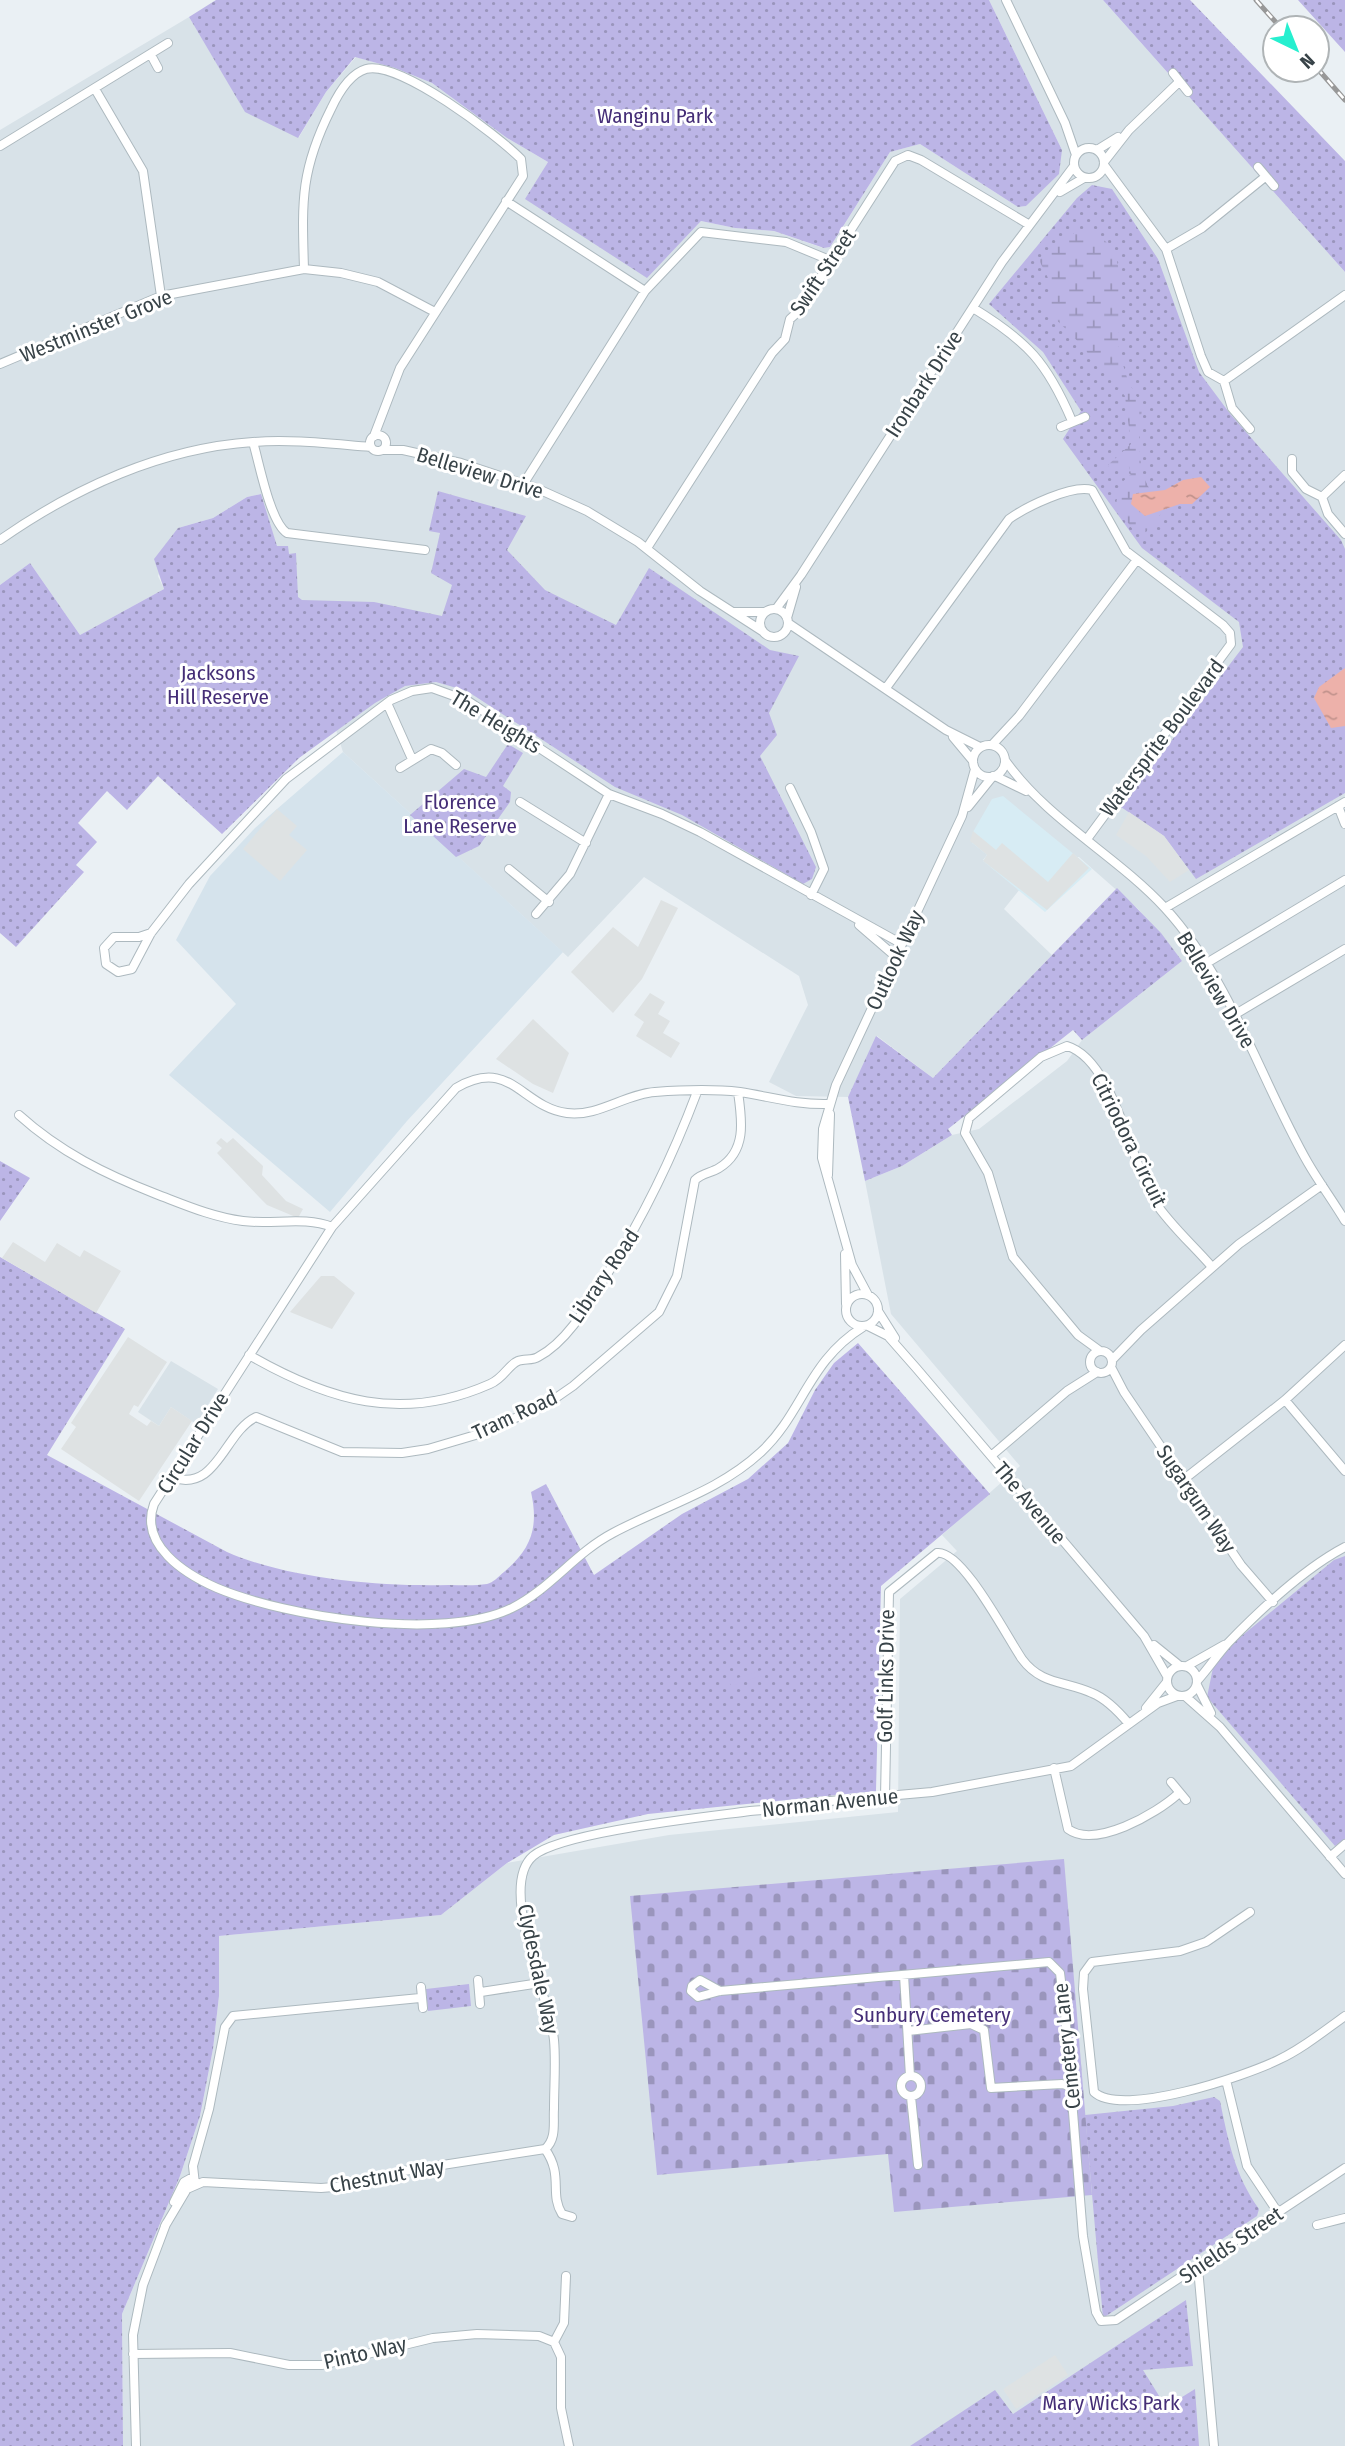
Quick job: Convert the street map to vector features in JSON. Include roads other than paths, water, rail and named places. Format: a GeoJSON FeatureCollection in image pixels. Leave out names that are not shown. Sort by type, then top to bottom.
{"type":"FeatureCollection","features":[{"type":"Feature","properties":{"kind":"street"},"geometry":{"type":"LineString","coordinates":[[1006,0],[1065,123],[1076,155],[1074,166],[1084,178],[1105,179],[1118,189]]}},
{"type":"Feature","properties":{"kind":"street"},"geometry":{"type":"LineString","coordinates":[[0,146],[169,43]]}},
{"type":"Feature","properties":{"kind":"street"},"geometry":{"type":"LineString","coordinates":[[150,55],[158,68]]}},
{"type":"Feature","properties":{"kind":"street"},"geometry":{"type":"LineString","coordinates":[[304,269],[303,180],[313,143],[343,89],[355,76],[369,68],[407,79],[431,91],[513,151],[524,166],[523,177],[433,311],[400,368],[382,416],[378,442]]}},
{"type":"Feature","properties":{"kind":"street"},"geometry":{"type":"LineString","coordinates":[[1173,73],[1188,92]]}},
{"type":"Feature","properties":{"kind":"street"},"geometry":{"type":"LineString","coordinates":[[1095,177],[1129,130],[1179,82]]}},
{"type":"Feature","properties":{"kind":"street"},"geometry":{"type":"LineString","coordinates":[[95,89],[143,171],[161,296]]}},
{"type":"Feature","properties":{"kind":"street"},"geometry":{"type":"LineString","coordinates":[[1065,123],[1074,137],[1093,149],[1118,189],[1166,249],[1208,372],[1224,381],[1232,408],[1250,429]]}},
{"type":"Feature","properties":{"kind":"street"},"geometry":{"type":"LineString","coordinates":[[1076,155],[1129,130]]}},
{"type":"Feature","properties":{"kind":"street","name":"Swift Street"},"geometry":{"type":"LineString","coordinates":[[647,548],[772,353],[785,339],[790,319],[799,311],[895,161],[908,155],[1028,224]]}},
{"type":"Feature","properties":{"kind":"street","name":"Ironbark Drive"},"geometry":{"type":"LineString","coordinates":[[776,608],[801,575],[1028,224],[1052,198],[1074,166]]}},
{"type":"Feature","properties":{"kind":"street"},"geometry":{"type":"LineString","coordinates":[[1258,167],[1274,186]]}},
{"type":"Feature","properties":{"kind":"street"},"geometry":{"type":"LineString","coordinates":[[1166,249],[1202,228],[1265,177]]}},
{"type":"Feature","properties":{"kind":"street","name":"Ironbark Drive"},"geometry":{"type":"LineString","coordinates":[[1052,198],[1084,178]]}},
{"type":"Feature","properties":{"kind":"street"},"geometry":{"type":"LineString","coordinates":[[506,201],[645,291]]}},
{"type":"Feature","properties":{"kind":"street"},"geometry":{"type":"LineString","coordinates":[[524,483],[645,291],[701,232],[786,242],[832,261]]}},
{"type":"Feature","properties":{"kind":"street","name":"Westminster Grove"},"geometry":{"type":"LineString","coordinates":[[0,364],[161,296],[304,269],[341,273],[378,282],[433,311]]}},
{"type":"Feature","properties":{"kind":"street"},"geometry":{"type":"LineString","coordinates":[[1224,381],[1345,295]]}},
{"type":"Feature","properties":{"kind":"street"},"geometry":{"type":"LineString","coordinates":[[973,308],[1011,331],[1030,349],[1048,371],[1072,421]]}},
{"type":"Feature","properties":{"kind":"street"},"geometry":{"type":"LineString","coordinates":[[1062,427],[1085,417]]}},
{"type":"Feature","properties":{"kind":"street"},"geometry":{"type":"LineString","coordinates":[[253,442],[281,529],[286,533],[425,550]]}},
{"type":"Feature","properties":{"kind":"street","name":"Belleview Drive"},"geometry":{"type":"LineString","coordinates":[[0,540],[70,497],[127,471],[171,456],[253,442],[378,442],[461,463],[524,483],[587,511],[647,548],[731,612],[762,631]]}},
{"type":"Feature","properties":{"kind":"street"},"geometry":{"type":"LineString","coordinates":[[1292,459],[1292,472],[1306,489],[1322,497]]}},
{"type":"Feature","properties":{"kind":"street"},"geometry":{"type":"LineString","coordinates":[[1322,497],[1345,475]]}},
{"type":"Feature","properties":{"kind":"street","name":"Watersprite Boulevard"},"geometry":{"type":"LineString","coordinates":[[886,688],[1009,519],[1023,509],[1083,488],[1092,490],[1112,530],[1136,561],[1223,625],[1230,634],[1231,644],[1087,839]]}},
{"type":"Feature","properties":{"kind":"street"},"geometry":{"type":"LineString","coordinates":[[1322,497],[1324,507],[1345,534]]}},
{"type":"Feature","properties":{"kind":"street"},"geometry":{"type":"LineString","coordinates":[[992,745],[1019,716],[1136,561]]}},
{"type":"Feature","properties":{"kind":"street","name":"Ironbark Drive"},"geometry":{"type":"LineString","coordinates":[[788,620],[791,597],[801,575]]}},
{"type":"Feature","properties":{"kind":"street"},"geometry":{"type":"LineString","coordinates":[[731,612],[765,612],[776,608],[817,645],[946,730],[980,747],[992,745],[1002,750]]}},
{"type":"Feature","properties":{"kind":"street"},"geometry":{"type":"LineString","coordinates":[[765,612],[760,623],[762,631],[769,636],[793,636],[817,645]]}},
{"type":"Feature","properties":{"kind":"street"},"geometry":{"type":"LineString","coordinates":[[778,636],[785,632],[788,620]]}},
{"type":"Feature","properties":{"kind":"street","name":"The Heights"},"geometry":{"type":"LineString","coordinates":[[151,933],[139,937],[114,937],[104,948],[106,964],[118,972],[132,969],[151,933],[189,884],[261,803],[328,744],[387,703],[423,689],[456,695],[609,794],[680,822],[902,944]]}},
{"type":"Feature","properties":{"kind":"street"},"geometry":{"type":"LineString","coordinates":[[387,703],[412,759]]}},
{"type":"Feature","properties":{"kind":"street"},"geometry":{"type":"LineString","coordinates":[[946,730],[985,776],[994,776],[1005,760],[1002,750],[1019,716]]}},
{"type":"Feature","properties":{"kind":"street"},"geometry":{"type":"LineString","coordinates":[[974,765],[980,747]]}},
{"type":"Feature","properties":{"kind":"street"},"geometry":{"type":"LineString","coordinates":[[400,768],[412,759],[435,749],[456,765]]}},
{"type":"Feature","properties":{"kind":"street","name":"Belleview Drive"},"geometry":{"type":"LineString","coordinates":[[1005,760],[1038,798],[1165,908],[1205,964],[1234,1015],[1307,1162],[1345,1221]]}},
{"type":"Feature","properties":{"kind":"street","name":"Outlook Way"},"geometry":{"type":"LineString","coordinates":[[868,1295],[852,1265],[828,1180],[829,1104],[962,816],[974,765]]}},
{"type":"Feature","properties":{"kind":"street","name":"Belleview Drive"},"geometry":{"type":"LineString","coordinates":[[994,776],[1038,798]]}},
{"type":"Feature","properties":{"kind":"street","name":"Outlook Way"},"geometry":{"type":"LineString","coordinates":[[962,816],[994,776]]}},
{"type":"Feature","properties":{"kind":"street"},"geometry":{"type":"LineString","coordinates":[[790,788],[811,832],[824,869],[811,895]]}},
{"type":"Feature","properties":{"kind":"street"},"geometry":{"type":"LineString","coordinates":[[536,914],[549,902],[570,874],[609,794]]}},
{"type":"Feature","properties":{"kind":"street"},"geometry":{"type":"LineString","coordinates":[[520,802],[586,843]]}},
{"type":"Feature","properties":{"kind":"street"},"geometry":{"type":"LineString","coordinates":[[1165,908],[1342,804],[1345,824]]}},
{"type":"Feature","properties":{"kind":"street"},"geometry":{"type":"LineString","coordinates":[[509,869],[549,902]]}},
{"type":"Feature","properties":{"kind":"street"},"geometry":{"type":"LineString","coordinates":[[1205,964],[1345,880]]}},
{"type":"Feature","properties":{"kind":"street","name":"The Heights"},"geometry":{"type":"LineString","coordinates":[[855,920],[896,957]]}},
{"type":"Feature","properties":{"kind":"street"},"geometry":{"type":"LineString","coordinates":[[1234,1015],[1345,948]]}},
{"type":"Feature","properties":{"kind":"street","name":"Citriodora Circuit"},"geometry":{"type":"LineString","coordinates":[[1096,1367],[1078,1335],[1013,1257],[988,1173],[965,1133],[969,1118],[1008,1083],[1052,1050],[1067,1046],[1076,1048],[1108,1088],[1155,1202],[1212,1267]]}},
{"type":"Feature","properties":{"kind":"street","name":"Circular Drive"},"geometry":{"type":"LineString","coordinates":[[829,1104],[791,1104],[738,1092],[644,1093],[585,1112],[571,1113],[552,1109],[501,1078],[473,1080],[456,1088],[332,1227],[170,1477],[151,1513],[152,1532],[167,1556],[211,1585],[272,1605],[355,1619],[426,1624],[485,1618],[510,1609],[537,1593],[598,1541],[701,1493],[752,1461],[776,1435],[824,1360],[866,1326]]}},
{"type":"Feature","properties":{"kind":"street","name":"Library Road"},"geometry":{"type":"LineString","coordinates":[[249,1355],[308,1386],[336,1395],[395,1406],[429,1403],[466,1394],[499,1380],[520,1360],[538,1357],[578,1318],[642,1219],[672,1160],[697,1092]]}},
{"type":"Feature","properties":{"kind":"street","name":"Tram Road"},"geometry":{"type":"LineString","coordinates":[[170,1477],[184,1480],[211,1471],[238,1431],[256,1417],[342,1452],[402,1453],[428,1449],[485,1432],[562,1395],[649,1322],[668,1296],[679,1266],[695,1180],[724,1166],[737,1148],[743,1120],[738,1092]]}},
{"type":"Feature","properties":{"kind":"street"},"geometry":{"type":"LineString","coordinates":[[19,1115],[44,1137],[94,1168],[204,1212],[243,1221],[318,1221],[332,1227]]}},
{"type":"Feature","properties":{"kind":"street"},"geometry":{"type":"LineString","coordinates":[[991,1456],[1269,1220],[1322,1185]]}},
{"type":"Feature","properties":{"kind":"street","name":"Outlook Way"},"geometry":{"type":"LineString","coordinates":[[842,1231],[846,1306]]}},
{"type":"Feature","properties":{"kind":"street"},"geometry":{"type":"LineString","coordinates":[[868,1295],[876,1301],[878,1311],[866,1326],[849,1321],[846,1306],[852,1297],[868,1295]]}},
{"type":"Feature","properties":{"kind":"street","name":"The Avenue"},"geometry":{"type":"LineString","coordinates":[[878,1311],[917,1369]]}},
{"type":"Feature","properties":{"kind":"street","name":"The Avenue"},"geometry":{"type":"LineString","coordinates":[[866,1326],[888,1336],[1144,1636],[1194,1672],[1197,1683]]}},
{"type":"Feature","properties":{"kind":"street","name":"Citriodora Circuit"},"geometry":{"type":"LineString","coordinates":[[1078,1335],[1108,1358]]}},
{"type":"Feature","properties":{"kind":"street"},"geometry":{"type":"LineString","coordinates":[[1183,1480],[1284,1400],[1345,1345]]}},
{"type":"Feature","properties":{"kind":"street"},"geometry":{"type":"LineString","coordinates":[[1096,1367],[1108,1358]]}},
{"type":"Feature","properties":{"kind":"street","name":"Sugargum Way"},"geometry":{"type":"LineString","coordinates":[[1108,1358],[1124,1392],[1183,1480],[1241,1565],[1273,1602]]}},
{"type":"Feature","properties":{"kind":"street","name":"Sugargum Way"},"geometry":{"type":"LineString","coordinates":[[1096,1367],[1124,1392]]}},
{"type":"Feature","properties":{"kind":"street"},"geometry":{"type":"LineString","coordinates":[[1284,1400],[1345,1471]]}},
{"type":"Feature","properties":{"kind":"street"},"geometry":{"type":"LineString","coordinates":[[1227,1644],[1331,1554],[1345,1547]]}},
{"type":"Feature","properties":{"kind":"street","name":"Golf Links Drive"},"geometry":{"type":"LineString","coordinates":[[886,1797],[889,1592],[937,1553],[943,1552],[950,1557],[972,1581],[1031,1669],[1054,1684],[1098,1696],[1131,1722]]}},
{"type":"Feature","properties":{"kind":"street","name":"The Avenue"},"geometry":{"type":"LineString","coordinates":[[1144,1636],[1167,1680],[1181,1696]]}},
{"type":"Feature","properties":{"kind":"street","name":"Norman Avenue"},"geometry":{"type":"LineString","coordinates":[[1131,1722],[1167,1680],[1184,1666],[1227,1644]]}},
{"type":"Feature","properties":{"kind":"street","name":"Norman Avenue"},"geometry":{"type":"LineString","coordinates":[[523,1870],[544,1846],[588,1836],[752,1811],[790,1809],[807,1803],[932,1792],[1070,1766],[1158,1703],[1181,1696],[1197,1683],[1227,1644]]}},
{"type":"Feature","properties":{"kind":"street"},"geometry":{"type":"LineString","coordinates":[[1197,1683],[1220,1727]]}},
{"type":"Feature","properties":{"kind":"street"},"geometry":{"type":"LineString","coordinates":[[1181,1696],[1220,1727],[1345,1874]]}},
{"type":"Feature","properties":{"kind":"street"},"geometry":{"type":"LineString","coordinates":[[1054,1769],[1068,1829],[1076,1835],[1087,1836],[1135,1822],[1167,1804],[1178,1794]]}},
{"type":"Feature","properties":{"kind":"street"},"geometry":{"type":"LineString","coordinates":[[1171,1782],[1178,1794],[1186,1800]]}},
{"type":"Feature","properties":{"kind":"street"},"geometry":{"type":"LineString","coordinates":[[1330,1857],[1345,1844]]}},
{"type":"Feature","properties":{"kind":"street","name":"Clydesdale Way"},"geometry":{"type":"LineString","coordinates":[[523,1870],[521,1882],[527,1938],[554,2039],[554,2135],[545,2149]]}},
{"type":"Feature","properties":{"kind":"street"},"geometry":{"type":"LineString","coordinates":[[1250,1912],[1206,1942],[1180,1951],[1092,1962],[1084,1973],[1083,1989],[1094,2092],[1102,2099],[1127,2100],[1194,2090],[1280,2059],[1345,2015]]}},
{"type":"Feature","properties":{"kind":"street","name":"Cemetery Lane"},"geometry":{"type":"LineString","coordinates":[[720,1991],[1049,1962],[1055,1965],[1060,1973],[1066,2012],[1069,2086],[1073,2096],[1083,2236],[1093,2298],[1101,2321],[1116,2320]]}},
{"type":"Feature","properties":{"kind":"street"},"geometry":{"type":"LineString","coordinates":[[904,1975],[910,2076]]}},
{"type":"Feature","properties":{"kind":"street"},"geometry":{"type":"LineString","coordinates":[[478,1980],[480,2004]]}},
{"type":"Feature","properties":{"kind":"street"},"geometry":{"type":"LineString","coordinates":[[481,1992],[540,1983]]}},
{"type":"Feature","properties":{"kind":"street"},"geometry":{"type":"LineString","coordinates":[[421,1987],[423,2008]]}},
{"type":"Feature","properties":{"kind":"street"},"geometry":{"type":"LineString","coordinates":[[136,2446],[133,2335],[143,2285],[165,2226],[180,2198],[194,2180],[226,2025],[239,2014],[420,1998]]}},
{"type":"Feature","properties":{"kind":"street"},"geometry":{"type":"LineString","coordinates":[[908,2031],[971,2024],[984,2030],[990,2088],[1062,2084],[1069,2086]]}},
{"type":"Feature","properties":{"kind":"street"},"geometry":{"type":"LineString","coordinates":[[910,2076],[920,2080],[921,2087],[918,2094],[911,2097]]}},
{"type":"Feature","properties":{"kind":"street"},"geometry":{"type":"LineString","coordinates":[[910,2076],[902,2082],[901,2089],[911,2097],[918,2165]]}},
{"type":"Feature","properties":{"kind":"street"},"geometry":{"type":"LineString","coordinates":[[1226,2080],[1247,2166],[1279,2214]]}},
{"type":"Feature","properties":{"kind":"street"},"geometry":{"type":"LineString","coordinates":[[545,2149],[555,2163],[557,2206],[562,2214],[572,2217]]}},
{"type":"Feature","properties":{"kind":"street","name":"Chestnut Way"},"geometry":{"type":"LineString","coordinates":[[194,2180],[321,2188],[359,2185],[404,2171],[545,2149]]}},
{"type":"Feature","properties":{"kind":"street","name":"Shields Street"},"geometry":{"type":"LineString","coordinates":[[1116,2320],[1345,2168]]}},
{"type":"Feature","properties":{"kind":"street"},"geometry":{"type":"LineString","coordinates":[[1317,2225],[1345,2218]]}},
{"type":"Feature","properties":{"kind":"street"},"geometry":{"type":"LineString","coordinates":[[1198,2268],[1214,2446]]}},
{"type":"Feature","properties":{"kind":"street"},"geometry":{"type":"LineString","coordinates":[[566,2276],[564,2323],[554,2342],[561,2357],[561,2408],[569,2446]]}},
{"type":"Feature","properties":{"kind":"street","name":"Pinto Way"},"geometry":{"type":"LineString","coordinates":[[133,2354],[230,2353],[289,2365],[322,2365],[433,2338],[477,2333],[540,2336],[554,2342]]}},
{"type":"Feature","properties":{"kind":"water"},"geometry":{"type":"Polygon","coordinates":[[[1201,477],[1210,487],[1192,504],[1180,504],[1145,516],[1131,504],[1133,494],[1165,490],[1183,480],[1201,477]]]}},
{"type":"Feature","properties":{"kind":"water"},"geometry":{"type":"Polygon","coordinates":[[[1345,668],[1345,726],[1331,728],[1314,698],[1319,687],[1345,668]]]}},
{"type":"Feature","properties":{"kind":"railway"},"geometry":{"type":"LineString","coordinates":[[1256,0],[1268,14]]}},
{"type":"Feature","properties":{"kind":"railway"},"geometry":{"type":"LineString","coordinates":[[1331,84],[1345,100]]}},
{"type":"Feature","properties":{"kind":"park label","name":"Wanginu Park"},"geometry":{"type":"Point","coordinates":[655,116]}},
{"type":"Feature","properties":{"kind":"park label","name":"Jacksons Hill Reserve"},"geometry":{"type":"Point","coordinates":[218,685]}},
{"type":"Feature","properties":{"kind":"park label","name":"Florence Lane Reserve"},"geometry":{"type":"Point","coordinates":[460,814]}},
{"type":"Feature","properties":{"kind":"park label","name":"Sunbury Cemetery"},"geometry":{"type":"Point","coordinates":[932,2015]}},
{"type":"Feature","properties":{"kind":"park label","name":"Mary Wicks Park"},"geometry":{"type":"Point","coordinates":[1111,2403]}}]}
